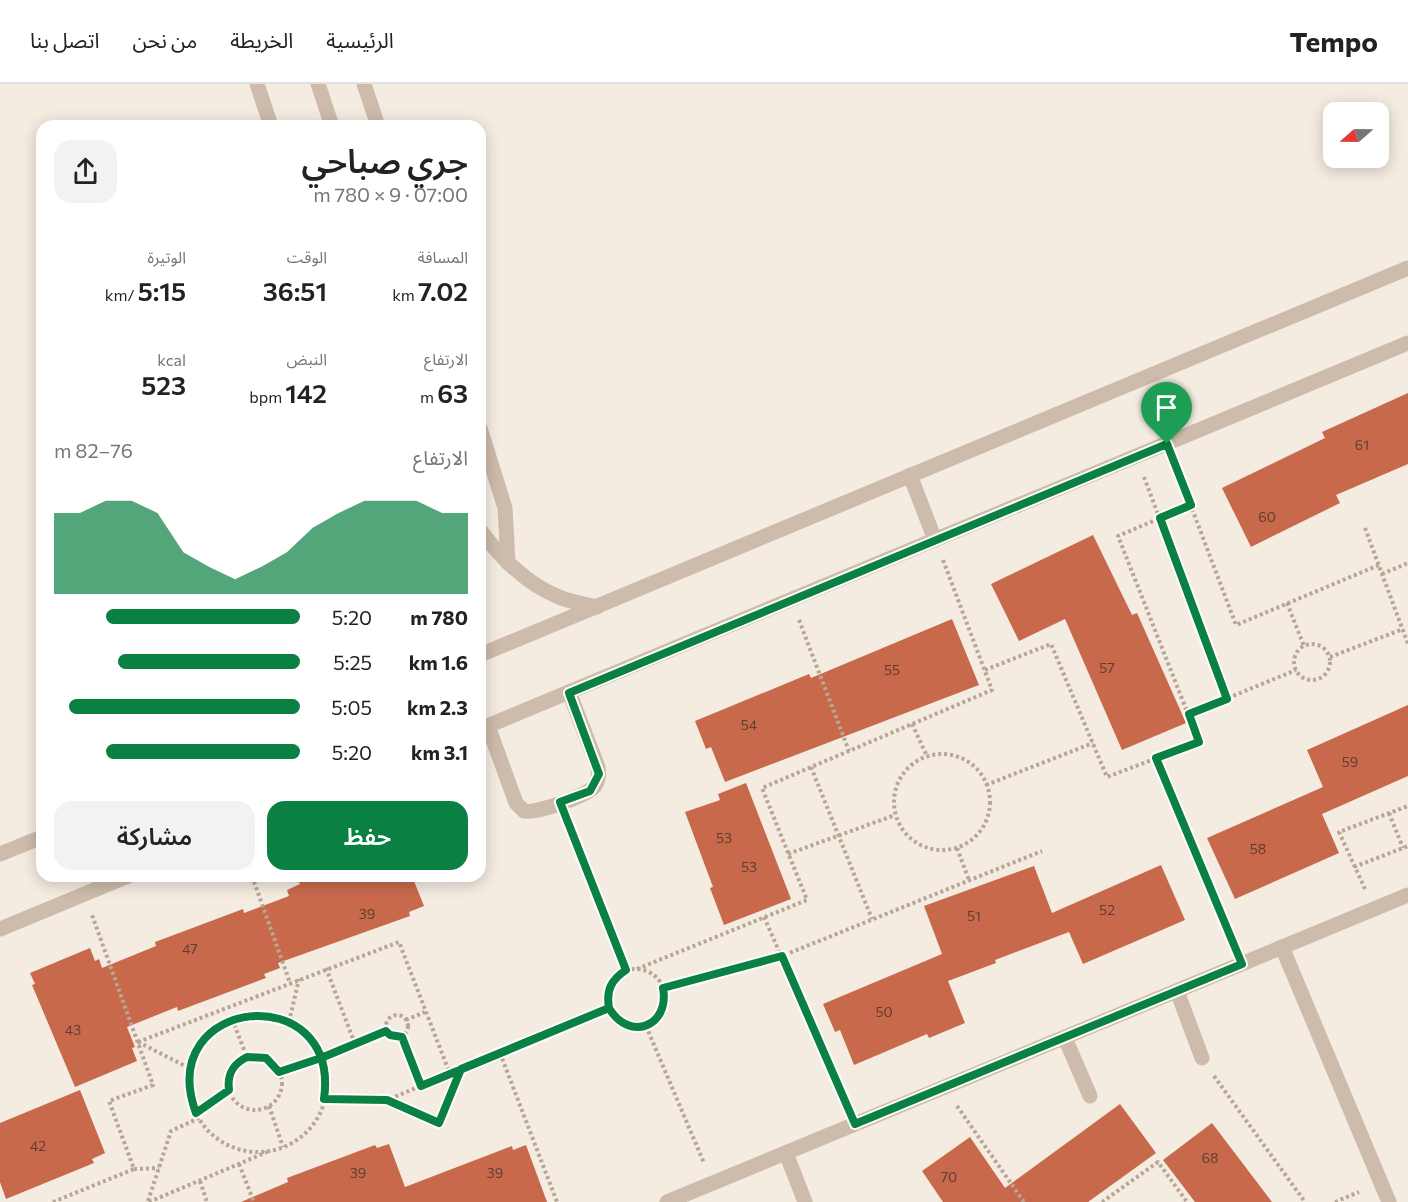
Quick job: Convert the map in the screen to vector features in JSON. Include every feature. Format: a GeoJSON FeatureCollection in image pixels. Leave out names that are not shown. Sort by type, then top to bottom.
{"type":"FeatureCollection","features":[{"type":"Feature","properties":{"kind":"street"},"geometry":{"type":"LineString","coordinates":[[257,84],[269,120]]}},
{"type":"Feature","properties":{"kind":"street"},"geometry":{"type":"LineString","coordinates":[[318,84],[330,120]]}},
{"type":"Feature","properties":{"kind":"street"},"geometry":{"type":"LineString","coordinates":[[364,84],[376,120]]}},
{"type":"Feature","properties":{"kind":"street"},"geometry":{"type":"LineString","coordinates":[[486,653],[1408,268]]}},
{"type":"Feature","properties":{"kind":"street"},"geometry":{"type":"LineString","coordinates":[[486,727],[1408,343]]}},
{"type":"Feature","properties":{"kind":"street"},"geometry":{"type":"LineString","coordinates":[[486,447],[505,508],[508,563]]}},
{"type":"Feature","properties":{"kind":"street"},"geometry":{"type":"LineString","coordinates":[[910,475],[935,540]]}},
{"type":"Feature","properties":{"kind":"street"},"geometry":{"type":"LineString","coordinates":[[486,537],[508,563],[531,582],[559,597],[597,607]]}},
{"type":"Feature","properties":{"kind":"street"},"geometry":{"type":"LineString","coordinates":[[486,733],[519,808],[530,813],[590,791],[599,774],[569,693]]}},
{"type":"Feature","properties":{"kind":"street"},"geometry":{"type":"LineString","coordinates":[[0,854],[36,839]]}},
{"type":"Feature","properties":{"kind":"street"},"geometry":{"type":"LineString","coordinates":[[0,929],[113,882]]}},
{"type":"Feature","properties":{"kind":"street"},"geometry":{"type":"LineString","coordinates":[[667,1202],[1408,895]]}},
{"type":"Feature","properties":{"kind":"street"},"geometry":{"type":"LineString","coordinates":[[1282,947],[1389,1202]]}},
{"type":"Feature","properties":{"kind":"street"},"geometry":{"type":"LineString","coordinates":[[1178,991],[1202,1058]]}},
{"type":"Feature","properties":{"kind":"street"},"geometry":{"type":"LineString","coordinates":[[1065,1038],[1090,1096]]}},
{"type":"Feature","properties":{"kind":"street"},"geometry":{"type":"LineString","coordinates":[[786,1153],[806,1202]]}},
{"type":"Feature","properties":{"kind":"path"},"geometry":{"type":"LineString","coordinates":[[1167,444],[1236,625],[1379,564]]}},
{"type":"Feature","properties":{"kind":"path"},"geometry":{"type":"LineString","coordinates":[[1137,456],[1227,699]]}},
{"type":"Feature","properties":{"kind":"path"},"geometry":{"type":"LineString","coordinates":[[985,670],[1051,644],[1107,777],[1199,742],[1118,536],[1191,505]]}},
{"type":"Feature","properties":{"kind":"path"},"geometry":{"type":"LineString","coordinates":[[1365,528],[1408,644]]}},
{"type":"Feature","properties":{"kind":"path"},"geometry":{"type":"LineString","coordinates":[[637,969],[807,900],[762,788],[992,690],[935,540]]}},
{"type":"Feature","properties":{"kind":"path"},"geometry":{"type":"LineString","coordinates":[[1382,574],[1408,563]]}},
{"type":"Feature","properties":{"kind":"path"},"geometry":{"type":"LineString","coordinates":[[791,600],[849,751]]}},
{"type":"Feature","properties":{"kind":"path"},"geometry":{"type":"LineString","coordinates":[[1287,603],[1304,646]]}},
{"type":"Feature","properties":{"kind":"path"},"geometry":{"type":"LineString","coordinates":[[1330,657],[1403,630]]}},
{"type":"Feature","properties":{"kind":"path"},"geometry":{"type":"LineString","coordinates":[[1316,644],[1330,657],[1328,672],[1315,680],[1301,676],[1296,670],[1295,657],[1304,646],[1316,644]]}},
{"type":"Feature","properties":{"kind":"path"},"geometry":{"type":"LineString","coordinates":[[1189,714],[1296,670]]}},
{"type":"Feature","properties":{"kind":"path"},"geometry":{"type":"LineString","coordinates":[[912,724],[927,756]]}},
{"type":"Feature","properties":{"kind":"path"},"geometry":{"type":"LineString","coordinates":[[986,785],[1092,743]]}},
{"type":"Feature","properties":{"kind":"path"},"geometry":{"type":"LineString","coordinates":[[941,753],[955,756],[974,767],[986,785],[989,810],[985,822],[973,837],[957,848],[945,850],[919,844],[900,827],[894,800],[896,786],[908,768],[927,756],[941,753]]}},
{"type":"Feature","properties":{"kind":"path"},"geometry":{"type":"LineString","coordinates":[[1156,758],[1242,964]]}},
{"type":"Feature","properties":{"kind":"path"},"geometry":{"type":"LineString","coordinates":[[811,767],[872,919]]}},
{"type":"Feature","properties":{"kind":"path"},"geometry":{"type":"LineString","coordinates":[[560,802],[626,970]]}},
{"type":"Feature","properties":{"kind":"path"},"geometry":{"type":"LineString","coordinates":[[1374,909],[1339,832],[1408,806]]}},
{"type":"Feature","properties":{"kind":"path"},"geometry":{"type":"LineString","coordinates":[[1354,867],[1406,847],[1389,813]]}},
{"type":"Feature","properties":{"kind":"path"},"geometry":{"type":"LineString","coordinates":[[788,854],[896,815]]}},
{"type":"Feature","properties":{"kind":"path"},"geometry":{"type":"LineString","coordinates":[[957,848],[969,880]]}},
{"type":"Feature","properties":{"kind":"path"},"geometry":{"type":"LineString","coordinates":[[663,988],[782,956],[1042,851]]}},
{"type":"Feature","properties":{"kind":"path"},"geometry":{"type":"LineString","coordinates":[[254,882],[290,983]]}},
{"type":"Feature","properties":{"kind":"path"},"geometry":{"type":"LineString","coordinates":[[84,894],[153,1085],[109,1101],[134,1169]]}},
{"type":"Feature","properties":{"kind":"path"},"geometry":{"type":"LineString","coordinates":[[764,917],[855,1124]]}},
{"type":"Feature","properties":{"kind":"path"},"geometry":{"type":"LineString","coordinates":[[138,1042],[326,968],[399,942],[450,1074]]}},
{"type":"Feature","properties":{"kind":"path"},"geometry":{"type":"LineString","coordinates":[[326,968],[355,1044]]}},
{"type":"Feature","properties":{"kind":"path"},"geometry":{"type":"LineString","coordinates":[[637,969],[648,971],[658,978],[665,999],[656,1020],[646,1026],[635,1027],[615,1018],[609,1008],[607,997],[610,985],[616,976],[626,970],[637,969]]}},
{"type":"Feature","properties":{"kind":"path"},"geometry":{"type":"LineString","coordinates":[[289,1022],[299,979]]}},
{"type":"Feature","properties":{"kind":"path"},"geometry":{"type":"LineString","coordinates":[[387,1100],[609,1008]]}},
{"type":"Feature","properties":{"kind":"path"},"geometry":{"type":"LineString","coordinates":[[406,1020],[425,1012]]}},
{"type":"Feature","properties":{"kind":"path"},"geometry":{"type":"LineString","coordinates":[[148,1202],[283,1147],[310,1128],[319,1115],[324,1099],[325,1071],[321,1058],[308,1037],[289,1022],[261,1014],[232,1019],[220,1025],[205,1039],[194,1056],[190,1069],[190,1091],[196,1113],[212,1134],[229,1146],[242,1150],[269,1151]]}},
{"type":"Feature","properties":{"kind":"path"},"geometry":{"type":"LineString","coordinates":[[402,1037],[390,1035],[386,1031],[385,1024],[394,1015],[401,1015],[406,1020],[408,1026],[402,1037],[421,1086]]}},
{"type":"Feature","properties":{"kind":"path"},"geometry":{"type":"LineString","coordinates":[[232,1019],[247,1057]]}},
{"type":"Feature","properties":{"kind":"path"},"geometry":{"type":"LineString","coordinates":[[646,1026],[712,1184]]}},
{"type":"Feature","properties":{"kind":"path"},"geometry":{"type":"LineString","coordinates":[[279,1072],[321,1058],[386,1031]]}},
{"type":"Feature","properties":{"kind":"path"},"geometry":{"type":"LineString","coordinates":[[138,1042],[190,1069]]}},
{"type":"Feature","properties":{"kind":"path"},"geometry":{"type":"LineString","coordinates":[[500,1053],[557,1202]]}},
{"type":"Feature","properties":{"kind":"path"},"geometry":{"type":"LineString","coordinates":[[247,1057],[266,1058],[279,1072],[281,1090],[269,1106],[250,1109],[234,1099],[229,1090],[228,1082],[234,1066],[247,1057]]}},
{"type":"Feature","properties":{"kind":"path"},"geometry":{"type":"LineString","coordinates":[[1202,1058],[1305,1202]]}},
{"type":"Feature","properties":{"kind":"path"},"geometry":{"type":"LineString","coordinates":[[324,1099],[387,1100],[439,1123],[461,1069]]}},
{"type":"Feature","properties":{"kind":"path"},"geometry":{"type":"LineString","coordinates":[[945,1088],[1024,1202]]}},
{"type":"Feature","properties":{"kind":"path"},"geometry":{"type":"LineString","coordinates":[[196,1113],[229,1090]]}},
{"type":"Feature","properties":{"kind":"path"},"geometry":{"type":"LineString","coordinates":[[269,1106],[283,1147]]}},
{"type":"Feature","properties":{"kind":"path"},"geometry":{"type":"LineString","coordinates":[[148,1202],[171,1131],[199,1118]]}},
{"type":"Feature","properties":{"kind":"path"},"geometry":{"type":"LineString","coordinates":[[1102,1202],[1158,1162],[1187,1202]]}},
{"type":"Feature","properties":{"kind":"path"},"geometry":{"type":"LineString","coordinates":[[239,1164],[254,1202]]}},
{"type":"Feature","properties":{"kind":"path"},"geometry":{"type":"LineString","coordinates":[[53,1202],[63,1200],[134,1169],[159,1168]]}},
{"type":"Feature","properties":{"kind":"path"},"geometry":{"type":"LineString","coordinates":[[200,1181],[207,1202]]}},
{"type":"Feature","properties":{"kind":"building"},"geometry":{"type":"Polygon","coordinates":[[[1408,393],[1408,464],[1336,495],[1340,503],[1251,547],[1222,488],[1325,438],[1322,432],[1408,393]]]}},
{"type":"Feature","properties":{"kind":"building"},"geometry":{"type":"Polygon","coordinates":[[[1093,535],[1132,615],[1137,613],[1186,723],[1122,750],[1065,619],[1019,641],[991,584],[1093,535]]]}},
{"type":"Feature","properties":{"kind":"building"},"geometry":{"type":"Polygon","coordinates":[[[952,619],[979,685],[725,782],[711,747],[706,749],[695,721],[809,674],[811,678],[952,619]]]}},
{"type":"Feature","properties":{"kind":"building"},"geometry":{"type":"Polygon","coordinates":[[[1408,705],[1408,776],[1322,814],[1339,853],[1235,899],[1207,838],[1323,787],[1307,750],[1408,705]]]}},
{"type":"Feature","properties":{"kind":"building"},"geometry":{"type":"Polygon","coordinates":[[[746,783],[791,899],[724,925],[710,888],[713,887],[685,812],[720,800],[718,794],[746,783]]]}},
{"type":"Feature","properties":{"kind":"building"},"geometry":{"type":"Polygon","coordinates":[[[1161,865],[1185,920],[1083,964],[1069,932],[995,960],[996,963],[948,981],[965,1023],[929,1038],[927,1034],[854,1065],[840,1030],[835,1032],[823,1004],[942,954],[924,906],[1034,866],[1052,913],[1161,865]]]}},
{"type":"Feature","properties":{"kind":"building"},"geometry":{"type":"Polygon","coordinates":[[[299,882],[414,882],[424,906],[409,912],[410,916],[278,963],[280,968],[264,974],[266,978],[178,1011],[177,1007],[127,1027],[135,1047],[132,1048],[137,1061],[75,1087],[32,985],[35,984],[30,973],[90,948],[95,961],[99,959],[102,968],[156,946],[155,942],[243,909],[244,913],[289,896],[287,890],[300,884],[299,882]]]}},
{"type":"Feature","properties":{"kind":"building"},"geometry":{"type":"Polygon","coordinates":[[[80,1090],[105,1153],[92,1159],[94,1163],[6,1199],[0,1182],[0,1123],[80,1090]]]}},
{"type":"Feature","properties":{"kind":"building"},"geometry":{"type":"Polygon","coordinates":[[[1120,1104],[1156,1153],[1088,1202],[943,1202],[922,1171],[970,1137],[1005,1188],[1120,1104]]]}},
{"type":"Feature","properties":{"kind":"building"},"geometry":{"type":"Polygon","coordinates":[[[1212,1123],[1272,1202],[1195,1202],[1163,1160],[1212,1123]]]}},
{"type":"Feature","properties":{"kind":"building"},"geometry":{"type":"Polygon","coordinates":[[[389,1144],[405,1187],[512,1146],[513,1150],[526,1145],[547,1202],[241,1202],[288,1182],[287,1178],[375,1145],[377,1148],[389,1144]]]}},
{"type":"Feature","properties":{"kind":"route"},"geometry":{"type":"LineString","coordinates":[[1167,444],[569,693],[599,774],[598,781],[590,791],[560,802],[626,970],[616,976],[610,985],[607,997],[609,1008],[461,1069],[421,1086],[402,1037],[395,1038],[386,1031],[321,1058],[279,1072],[266,1058],[247,1057],[234,1066],[228,1082],[229,1090],[196,1113],[189,1084],[194,1056],[209,1034],[220,1025],[246,1015],[261,1014],[275,1017],[289,1022],[308,1037],[316,1047],[321,1058],[325,1071],[324,1099],[387,1100],[439,1123],[461,1069],[500,1053],[609,1008],[615,1018],[624,1024],[635,1027],[646,1026],[656,1020],[662,1010],[665,999],[663,988],[782,956],[855,1124],[1242,964],[1156,758],[1199,742],[1189,714],[1227,699],[1160,518],[1191,505],[1167,444]]}}]}
